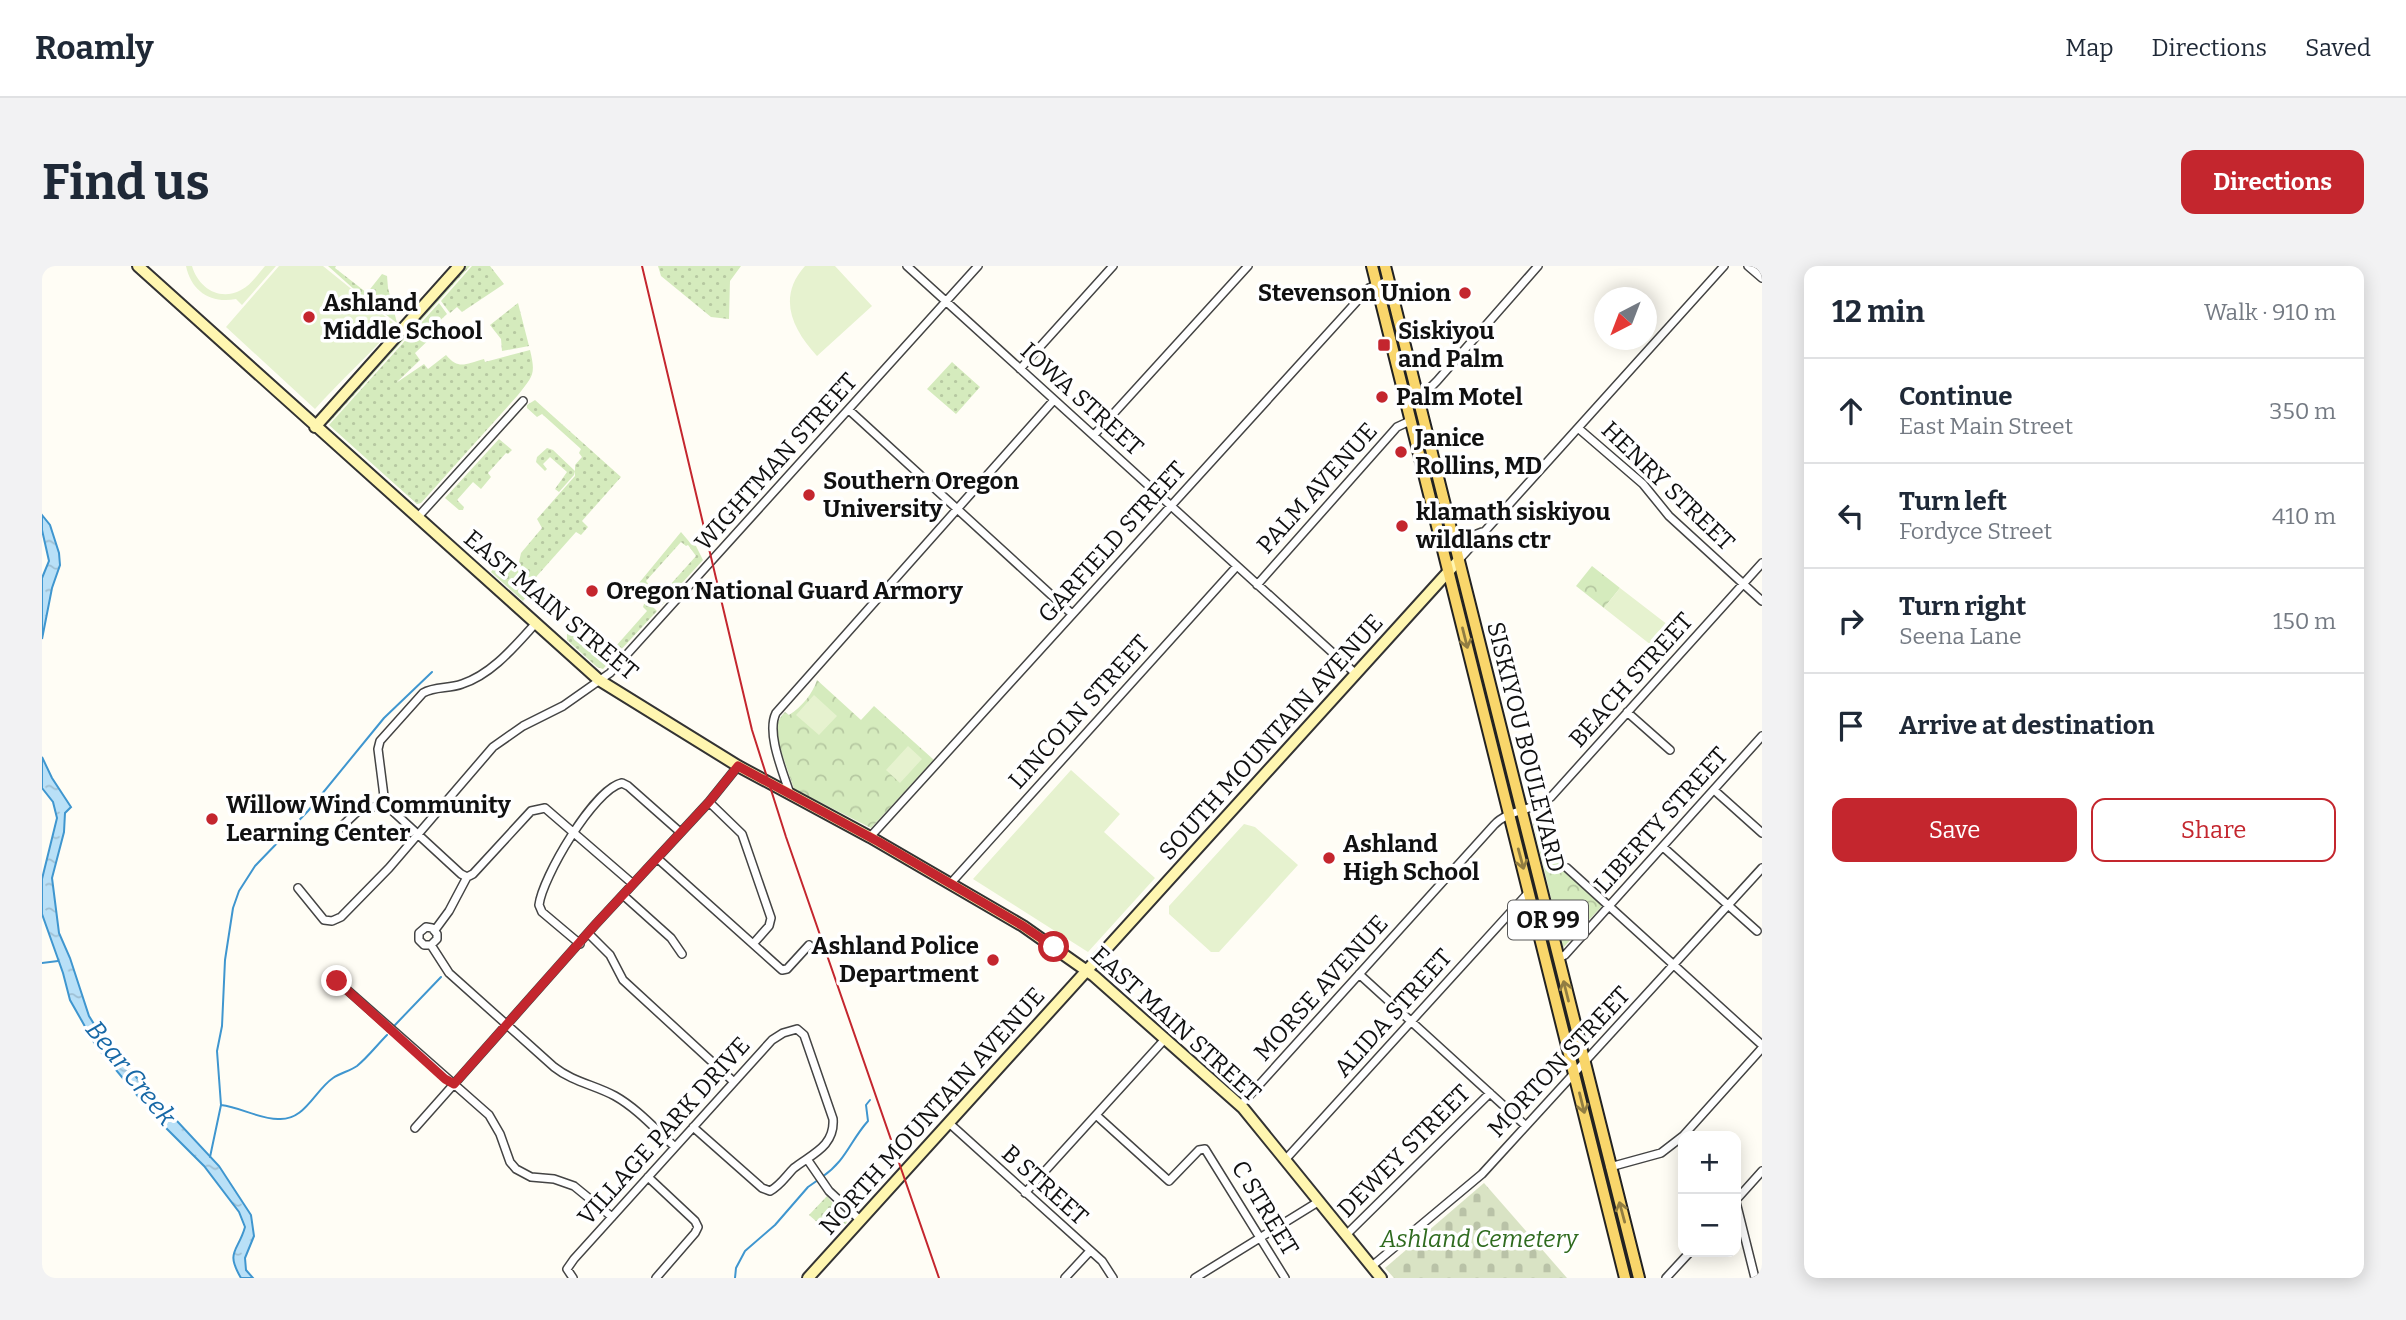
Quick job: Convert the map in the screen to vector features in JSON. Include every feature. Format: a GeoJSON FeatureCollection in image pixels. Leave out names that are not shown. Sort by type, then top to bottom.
{"type":"FeatureCollection","features":[{"type":"Feature","properties":{"kind":"main road","name":"SISKIYOU BOULEVARD"},"geometry":{"type":"LineString","coordinates":[[1372,266],[1448,572],[1558,958],[1639,1278]]}},
{"type":"Feature","properties":{"kind":"main road","name":"SISKIYOU BOULEVARD"},"geometry":{"type":"LineString","coordinates":[[1385,266],[1458,561],[1515,813],[1529,892],[1625,1278]]}},
{"type":"Feature","properties":{"kind":"street","name":"EAST MAIN STREET"},"geometry":{"type":"LineString","coordinates":[[138,266],[599,680],[738,766],[870,837],[1039,937],[1087,971],[1240,1105],[1381,1278]]}},
{"type":"Feature","properties":{"kind":"street"},"geometry":{"type":"LineString","coordinates":[[316,426],[459,266]]}},
{"type":"Feature","properties":{"kind":"street","name":"IOWA STREET"},"geometry":{"type":"LineString","coordinates":[[907,266],[1356,674]]}},
{"type":"Feature","properties":{"kind":"street","name":"WIGHTMAN STREET"},"geometry":{"type":"LineString","coordinates":[[298,888],[324,920],[337,920],[388,868],[493,747],[523,726],[563,706],[610,673],[978,266]]}},
{"type":"Feature","properties":{"kind":"street"},"geometry":{"type":"LineString","coordinates":[[1020,369],[1113,266]]}},
{"type":"Feature","properties":{"kind":"street"},"geometry":{"type":"LineString","coordinates":[[1094,435],[1248,266]]}},
{"type":"Feature","properties":{"kind":"street"},"geometry":{"type":"LineString","coordinates":[[1417,394],[1437,381],[1538,266]]}},
{"type":"Feature","properties":{"kind":"street","name":"SOUTH MOUNTAIN AVENUE"},"geometry":{"type":"LineString","coordinates":[[1087,971],[1724,266]]}},
{"type":"Feature","properties":{"kind":"street"},"geometry":{"type":"LineString","coordinates":[[1748,266],[1762,278]]}},
{"type":"Feature","properties":{"kind":"street","name":"GARFIELD STREET"},"geometry":{"type":"LineString","coordinates":[[870,837],[1370,288],[1388,281]]}},
{"type":"Feature","properties":{"kind":"street"},"geometry":{"type":"LineString","coordinates":[[790,795],[772,734],[776,713],[1054,400]]}},
{"type":"Feature","properties":{"kind":"street"},"geometry":{"type":"LineString","coordinates":[[417,518],[523,401]]}},
{"type":"Feature","properties":{"kind":"street"},"geometry":{"type":"LineString","coordinates":[[849,410],[1072,614]]}},
{"type":"Feature","properties":{"kind":"street","name":"PALM AVENUE"},"geometry":{"type":"LineString","coordinates":[[1257,585],[1397,427],[1410,421]]}},
{"type":"Feature","properties":{"kind":"street","name":"HENRY STREET"},"geometry":{"type":"LineString","coordinates":[[1578,428],[1643,484],[1669,516],[1762,601]]}},
{"type":"Feature","properties":{"kind":"street"},"geometry":{"type":"LineString","coordinates":[[1453,540],[1464,539],[1486,530]]}},
{"type":"Feature","properties":{"kind":"street","name":"BEACH STREET"},"geometry":{"type":"LineString","coordinates":[[1515,813],[1538,806],[1551,797],[1762,563]]}},
{"type":"Feature","properties":{"kind":"street","name":"LINCOLN STREET"},"geometry":{"type":"LineString","coordinates":[[950,884],[1237,566]]}},
{"type":"Feature","properties":{"kind":"street"},"geometry":{"type":"LineString","coordinates":[[467,877],[385,804],[378,745],[424,693],[473,679],[501,659],[535,624]]}},
{"type":"Feature","properties":{"kind":"street"},"geometry":{"type":"LineString","coordinates":[[1627,712],[1670,750]]}},
{"type":"Feature","properties":{"kind":"street","name":"LIBERTY STREET"},"geometry":{"type":"LineString","coordinates":[[1558,958],[1565,955],[1762,736]]}},
{"type":"Feature","properties":{"kind":"street"},"geometry":{"type":"LineString","coordinates":[[415,1128],[632,884],[709,802],[738,766]]}},
{"type":"Feature","properties":{"kind":"street"},"geometry":{"type":"LineString","coordinates":[[580,944],[542,912],[539,905],[573,831],[610,788],[622,783],[628,786],[680,832]]}},
{"type":"Feature","properties":{"kind":"street"},"geometry":{"type":"LineString","coordinates":[[1714,790],[1762,833]]}},
{"type":"Feature","properties":{"kind":"street"},"geometry":{"type":"LineString","coordinates":[[709,802],[742,834],[771,918],[769,926],[753,944]]}},
{"type":"Feature","properties":{"kind":"street"},"geometry":{"type":"LineString","coordinates":[[340,828],[358,811],[385,804]]}},
{"type":"Feature","properties":{"kind":"street"},"geometry":{"type":"LineString","coordinates":[[430,945],[437,939],[435,930],[449,911],[467,877],[534,809],[551,810],[632,884]]}},
{"type":"Feature","properties":{"kind":"street","name":"MORSE AVENUE"},"geometry":{"type":"LineString","coordinates":[[1240,1105],[1494,825],[1502,817],[1515,813]]}},
{"type":"Feature","properties":{"kind":"street"},"geometry":{"type":"LineString","coordinates":[[1663,847],[1757,931]]}},
{"type":"Feature","properties":{"kind":"street"},"geometry":{"type":"LineString","coordinates":[[657,858],[783,971],[808,945]]}},
{"type":"Feature","properties":{"kind":"street"},"geometry":{"type":"LineString","coordinates":[[1567,867],[1762,1046],[1687,1131]]}},
{"type":"Feature","properties":{"kind":"street","name":"MORTON STREET"},"geometry":{"type":"LineString","coordinates":[[1372,1266],[1482,1174],[1762,868]]}},
{"type":"Feature","properties":{"kind":"street","name":"ALIDA STREET"},"geometry":{"type":"LineString","coordinates":[[1285,1160],[1529,892]]}},
{"type":"Feature","properties":{"kind":"street"},"geometry":{"type":"LineString","coordinates":[[623,895],[671,937],[682,954]]}},
{"type":"Feature","properties":{"kind":"street"},"geometry":{"type":"LineString","coordinates":[[435,930],[426,927],[419,933],[421,943],[430,945],[449,973],[563,1074],[621,1099],[675,1147]]}},
{"type":"Feature","properties":{"kind":"street"},"geometry":{"type":"LineString","coordinates":[[588,933],[610,955],[623,980],[734,1082]]}},
{"type":"Feature","properties":{"kind":"street","name":"NORTH MOUNTAIN AVENUE"},"geometry":{"type":"LineString","coordinates":[[808,1278],[1087,971]]}},
{"type":"Feature","properties":{"kind":"street"},"geometry":{"type":"LineString","coordinates":[[1359,974],[1526,1126]]}},
{"type":"Feature","properties":{"kind":"street"},"geometry":{"type":"LineString","coordinates":[[337,981],[429,1065],[489,1115],[500,1134],[509,1162],[516,1169],[531,1177],[554,1179],[574,1186],[612,1217]]}},
{"type":"Feature","properties":{"kind":"street","name":"VILLAGE PARK DRIVE"},"geometry":{"type":"LineString","coordinates":[[573,1278],[567,1269],[612,1217],[775,1038],[797,1029],[804,1035],[833,1119],[829,1140],[807,1159]]}},
{"type":"Feature","properties":{"kind":"street"},"geometry":{"type":"LineString","coordinates":[[1025,1193],[1165,1039]]}},
{"type":"Feature","properties":{"kind":"street","name":"DEWEY STREET"},"geometry":{"type":"LineString","coordinates":[[1346,1236],[1490,1093]]}},
{"type":"Feature","properties":{"kind":"street","name":"C STREET"},"geometry":{"type":"LineString","coordinates":[[1096,1115],[1169,1181],[1199,1150],[1205,1149],[1285,1278]]}},
{"type":"Feature","properties":{"kind":"street","name":"B STREET"},"geometry":{"type":"LineString","coordinates":[[949,1123],[1102,1261],[1113,1278]]}},
{"type":"Feature","properties":{"kind":"street"},"geometry":{"type":"LineString","coordinates":[[693,1127],[766,1190],[774,1189],[807,1159],[826,1188],[860,1220]]}},
{"type":"Feature","properties":{"kind":"street"},"geometry":{"type":"LineString","coordinates":[[1610,1167],[1661,1153],[1678,1140]]}},
{"type":"Feature","properties":{"kind":"street"},"geometry":{"type":"LineString","coordinates":[[1741,1195],[1762,1171]]}},
{"type":"Feature","properties":{"kind":"street"},"geometry":{"type":"LineString","coordinates":[[648,1177],[695,1221],[698,1227],[656,1278]]}},
{"type":"Feature","properties":{"kind":"street"},"geometry":{"type":"LineString","coordinates":[[1195,1278],[1318,1202]]}},
{"type":"Feature","properties":{"kind":"street"},"geometry":{"type":"LineString","coordinates":[[1741,1221],[1755,1278]]}},
{"type":"Feature","properties":{"kind":"street"},"geometry":{"type":"LineString","coordinates":[[1065,1278],[1090,1251]]}},
{"type":"Feature","properties":{"kind":"street"},"geometry":{"type":"LineString","coordinates":[[1666,1278],[1685,1257]]}},
{"type":"Feature","properties":{"kind":"green space"},"geometry":{"type":"Polygon","coordinates":[[[186,266],[192,266],[204,286],[225,294],[245,288],[265,266],[276,266],[242,305],[236,299],[218,299],[204,294],[192,282],[186,266]]]}},
{"type":"Feature","properties":{"kind":"green space","name":"Ashland Middle School"},"geometry":{"type":"Polygon","coordinates":[[[279,266],[323,266],[396,325],[315,409],[226,327],[279,266]]]}},
{"type":"Feature","properties":{"kind":"green space"},"geometry":{"type":"Polygon","coordinates":[[[328,266],[336,266],[335,268],[367,293],[382,274],[387,276],[397,323],[365,299],[328,266]]]}},
{"type":"Feature","properties":{"kind":"green space"},"geometry":{"type":"Polygon","coordinates":[[[466,266],[470,266],[327,423],[466,266]]]}},
{"type":"Feature","properties":{"kind":"green space"},"geometry":{"type":"Polygon","coordinates":[[[472,266],[490,266],[504,284],[462,312],[457,307],[450,313],[441,301],[472,266]]]}},
{"type":"Feature","properties":{"kind":"green space"},"geometry":{"type":"Polygon","coordinates":[[[658,266],[741,266],[730,281],[729,319],[711,317],[661,276],[658,266]]]}},
{"type":"Feature","properties":{"kind":"green space"},"geometry":{"type":"Polygon","coordinates":[[[805,266],[835,266],[872,306],[817,356],[801,335],[791,312],[792,289],[805,266]]]}},
{"type":"Feature","properties":{"kind":"green space"},"geometry":{"type":"Polygon","coordinates":[[[439,303],[447,314],[434,326],[438,331],[415,353],[420,360],[396,383],[424,364],[428,369],[446,355],[455,363],[463,364],[484,359],[485,362],[530,350],[533,370],[518,395],[421,503],[417,504],[329,425],[439,303]]]}},
{"type":"Feature","properties":{"kind":"green space"},"geometry":{"type":"Polygon","coordinates":[[[518,303],[529,346],[502,351],[501,339],[490,325],[518,303]]]}},
{"type":"Feature","properties":{"kind":"green space"},"geometry":{"type":"Polygon","coordinates":[[[952,362],[980,387],[956,414],[927,389],[952,362]]]}},
{"type":"Feature","properties":{"kind":"green space"},"geometry":{"type":"Polygon","coordinates":[[[535,400],[621,477],[582,521],[588,527],[581,535],[576,532],[528,586],[531,591],[523,601],[491,572],[498,567],[512,568],[519,562],[521,553],[542,528],[537,519],[575,476],[575,465],[582,457],[579,453],[581,449],[542,414],[537,417],[527,408],[527,405],[535,400]]]}},
{"type":"Feature","properties":{"kind":"green space"},"geometry":{"type":"Polygon","coordinates":[[[499,439],[512,450],[488,473],[491,477],[481,489],[473,482],[457,500],[464,507],[459,510],[445,498],[499,439]]]}},
{"type":"Feature","properties":{"kind":"green space"},"geometry":{"type":"Polygon","coordinates":[[[547,448],[553,450],[575,471],[559,492],[555,489],[567,472],[550,457],[543,464],[547,469],[545,471],[536,462],[537,457],[547,448]]]}},
{"type":"Feature","properties":{"kind":"green space"},"geometry":{"type":"Polygon","coordinates":[[[681,532],[696,546],[703,560],[662,605],[654,593],[661,595],[696,556],[688,545],[681,542],[646,581],[648,588],[643,588],[639,583],[681,532]]]}},
{"type":"Feature","properties":{"kind":"green space"},"geometry":{"type":"Polygon","coordinates":[[[1592,566],[1620,588],[1604,608],[1576,586],[1592,566]]]}},
{"type":"Feature","properties":{"kind":"green space"},"geometry":{"type":"Polygon","coordinates":[[[1620,588],[1668,625],[1651,645],[1604,608],[1620,588]]]}},
{"type":"Feature","properties":{"kind":"green space"},"geometry":{"type":"Polygon","coordinates":[[[644,604],[650,604],[657,611],[603,669],[597,667],[567,640],[567,622],[593,644],[599,646],[612,643],[616,646],[647,611],[643,607],[644,604]]]}},
{"type":"Feature","properties":{"kind":"green space"},"geometry":{"type":"Polygon","coordinates":[[[817,680],[861,720],[874,706],[934,760],[871,828],[794,789],[776,736],[777,726],[785,712],[789,715],[803,704],[817,680]]]}},
{"type":"Feature","properties":{"kind":"green space"},"geometry":{"type":"Polygon","coordinates":[[[814,695],[837,716],[819,735],[796,715],[814,695]]]}},
{"type":"Feature","properties":{"kind":"green space"},"geometry":{"type":"Polygon","coordinates":[[[908,746],[922,759],[900,783],[886,770],[908,746]]]}},
{"type":"Feature","properties":{"kind":"green space"},"geometry":{"type":"Polygon","coordinates":[[[1071,770],[1120,814],[1104,832],[1155,878],[1088,952],[973,879],[1071,770]]]}},
{"type":"Feature","properties":{"kind":"green space"},"geometry":{"type":"Polygon","coordinates":[[[1533,823],[1556,846],[1565,870],[1603,905],[1563,948],[1533,823]]]}},
{"type":"Feature","properties":{"kind":"green space"},"geometry":{"type":"Polygon","coordinates":[[[1244,824],[1255,827],[1298,865],[1219,952],[1211,952],[1169,914],[1169,906],[1244,824]]]}},
{"type":"Feature","properties":{"kind":"green space","name":"Ashland Cemetery"},"geometry":{"type":"Polygon","coordinates":[[[1484,1183],[1567,1278],[1394,1278],[1385,1268],[1484,1183]]]}},
{"type":"Feature","properties":{"kind":"green space"},"geometry":{"type":"Polygon","coordinates":[[[827,1196],[847,1221],[846,1224],[841,1224],[834,1237],[829,1233],[828,1226],[824,1228],[809,1215],[827,1196]]]}},
{"type":"Feature","properties":{"kind":"water"},"geometry":{"type":"Polygon","coordinates":[[[42,515],[50,525],[60,565],[52,588],[42,639],[42,578],[49,561],[42,530],[42,515]]]}},
{"type":"Feature","properties":{"kind":"water","name":"Bear Creek"},"geometry":{"type":"Polygon","coordinates":[[[42,757],[71,807],[65,813],[64,832],[52,878],[59,933],[89,1016],[137,1078],[219,1166],[251,1215],[254,1236],[245,1258],[246,1270],[253,1278],[241,1278],[234,1262],[234,1252],[245,1227],[239,1212],[204,1166],[156,1118],[96,1046],[70,1000],[42,914],[42,879],[57,818],[53,802],[42,788],[42,757]]]}},
{"type":"Feature","properties":{"kind":"waterway"},"geometry":{"type":"LineString","coordinates":[[210,1157],[221,1105],[217,1051],[222,1026],[225,960],[233,908],[239,891],[255,866],[308,811],[384,718],[432,672]]}},
{"type":"Feature","properties":{"kind":"waterway"},"geometry":{"type":"LineString","coordinates":[[42,963],[58,961]]}},
{"type":"Feature","properties":{"kind":"waterway"},"geometry":{"type":"LineString","coordinates":[[395,1025],[441,977]]}},
{"type":"Feature","properties":{"kind":"waterway"},"geometry":{"type":"LineString","coordinates":[[221,1105],[278,1119],[295,1115],[333,1078],[361,1062],[387,1035]]}},
{"type":"Feature","properties":{"kind":"waterway"},"geometry":{"type":"LineString","coordinates":[[822,1177],[842,1158],[868,1121],[866,1105],[870,1100]]}},
{"type":"Feature","properties":{"kind":"waterway"},"geometry":{"type":"LineString","coordinates":[[735,1278],[736,1268],[745,1251],[775,1225],[808,1187],[818,1180]]}},
{"type":"Feature","properties":{"kind":"railway"},"geometry":{"type":"LineString","coordinates":[[642,266],[752,730],[786,837],[939,1278]]}},
{"type":"Feature","properties":{"kind":"place","name":"Stevenson Union"},"geometry":{"type":"Point","coordinates":[1465,293]}},
{"type":"Feature","properties":{"kind":"place","name":"Ashland Middle School"},"geometry":{"type":"Point","coordinates":[309,317]}},
{"type":"Feature","properties":{"kind":"place","name":"Siskiyou and Palm"},"geometry":{"type":"Point","coordinates":[1384,345]}},
{"type":"Feature","properties":{"kind":"place","name":"Palm Motel"},"geometry":{"type":"Point","coordinates":[1382,397]}},
{"type":"Feature","properties":{"kind":"place","name":"Janice Rollins, MD"},"geometry":{"type":"Point","coordinates":[1401,452]}},
{"type":"Feature","properties":{"kind":"place","name":"Southern Oregon University"},"geometry":{"type":"Point","coordinates":[809,495]}},
{"type":"Feature","properties":{"kind":"place","name":"klamath siskiyou wildlans ctr"},"geometry":{"type":"Point","coordinates":[1402,526]}},
{"type":"Feature","properties":{"kind":"place","name":"Oregon National Guard Armory"},"geometry":{"type":"Point","coordinates":[592,591]}},
{"type":"Feature","properties":{"kind":"place","name":"Willow Wind Community Learning Center"},"geometry":{"type":"Point","coordinates":[212,819]}},
{"type":"Feature","properties":{"kind":"place","name":"Ashland High School"},"geometry":{"type":"Point","coordinates":[1329,858]}},
{"type":"Feature","properties":{"kind":"place","name":"Ashland Police Department"},"geometry":{"type":"Point","coordinates":[993,960]}},
{"type":"Feature","properties":{"kind":"route"},"geometry":{"type":"LineString","coordinates":[[337,981],[413,1051],[454,1084],[595,925],[700,813],[738,766],[879,842],[1054,947]]}}]}
